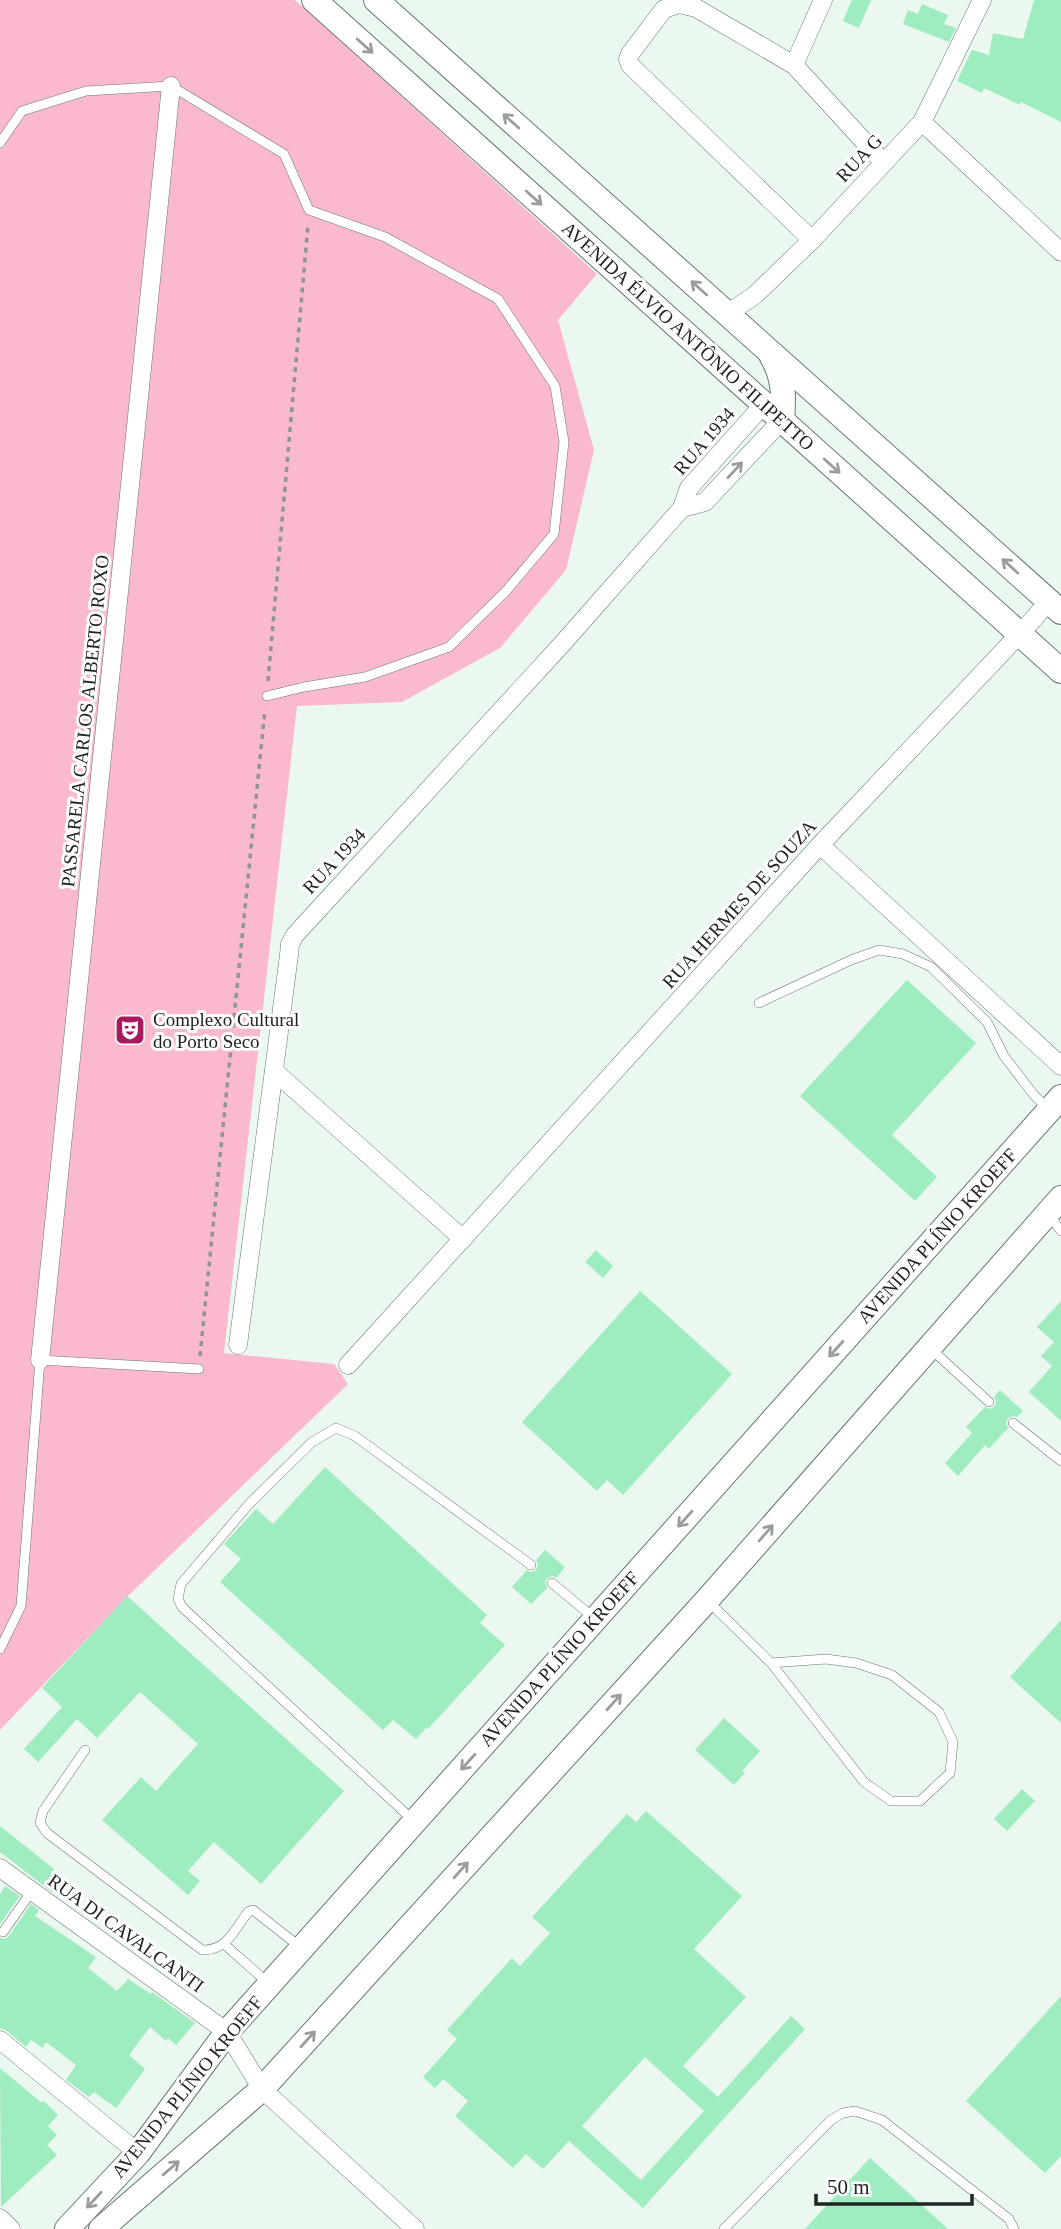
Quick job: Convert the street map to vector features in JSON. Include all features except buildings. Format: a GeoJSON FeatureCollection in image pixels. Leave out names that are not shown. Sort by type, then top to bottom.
{"type":"FeatureCollection","features":[{"type":"Feature","properties":{"kind":"main road","name":"AVENIDA ÉLVIO ANTÔNIO FILIPETTO"},"geometry":{"type":"LineString","coordinates":[[314,0],[777,407],[1061,671]]}},
{"type":"Feature","properties":{"kind":"main road"},"geometry":{"type":"LineString","coordinates":[[376,0],[1055,606]]}},
{"type":"Feature","properties":{"kind":"main road"},"geometry":{"type":"LineString","coordinates":[[768,350],[778,367],[777,407],[804,398],[832,408]]}},
{"type":"Feature","properties":{"kind":"main road","name":"AVENIDA PLÍNIO KROEFF"},"geometry":{"type":"LineString","coordinates":[[67,2229],[138,2153],[227,2032],[269,1984],[1055,1103]]}},
{"type":"Feature","properties":{"kind":"main road","name":"AVENIDA PLÍNIO KROEFF"},"geometry":{"type":"LineString","coordinates":[[101,2229],[262,2089],[707,1600],[929,1347],[1057,1214]]}},
{"type":"Feature","properties":{"kind":"street"},"geometry":{"type":"LineString","coordinates":[[794,65],[823,0]]}},
{"type":"Feature","properties":{"kind":"street","name":"RUA G"},"geometry":{"type":"LineString","coordinates":[[727,314],[755,295],[812,240],[922,122],[982,0]]}},
{"type":"Feature","properties":{"kind":"street"},"geometry":{"type":"LineString","coordinates":[[812,240],[630,65],[628,59],[664,9],[679,4],[696,8],[794,65],[883,162]]}},
{"type":"Feature","properties":{"kind":"street","name":"PASSARELA CARLOS ALBERTO ROXO"},"geometry":{"type":"LineString","coordinates":[[40,1360],[171,86]]}},
{"type":"Feature","properties":{"kind":"street"},"geometry":{"type":"LineString","coordinates":[[922,122],[1061,252]]}},
{"type":"Feature","properties":{"kind":"street","name":"RUA 1934"},"geometry":{"type":"LineString","coordinates":[[238,1345],[290,944],[295,935],[563,643],[682,508],[705,502],[777,407]]}},
{"type":"Feature","properties":{"kind":"street","name":"RUA HERMES DE SOUZA"},"geometry":{"type":"LineString","coordinates":[[348,1365],[820,845],[1019,633],[1055,606]]}},
{"type":"Feature","properties":{"kind":"street"},"geometry":{"type":"LineString","coordinates":[[820,845],[1061,1066]]}},
{"type":"Feature","properties":{"kind":"street"},"geometry":{"type":"LineString","coordinates":[[274,1071],[463,1239]]}},
{"type":"Feature","properties":{"kind":"street","name":"RUA DI CAVALCANTI"},"geometry":{"type":"LineString","coordinates":[[0,1868],[227,2032]]}},
{"type":"Feature","properties":{"kind":"street"},"geometry":{"type":"LineString","coordinates":[[227,2032],[262,2089],[415,2229]]}},
{"type":"Feature","properties":{"kind":"street"},"geometry":{"type":"LineString","coordinates":[[0,2040],[138,2153]]}},
{"type":"Feature","properties":{"kind":"street"},"geometry":{"type":"LineString","coordinates":[[0,2218],[11,2229]]}},
{"type":"Feature","properties":{"kind":"lane"},"geometry":{"type":"LineString","coordinates":[[0,143],[22,111],[86,91],[171,86],[284,154],[309,210],[385,237],[498,299],[555,386],[564,442],[554,534],[506,591],[449,647],[365,677],[267,696]]}},
{"type":"Feature","properties":{"kind":"lane"},"geometry":{"type":"LineString","coordinates":[[759,1003],[851,960],[879,950],[904,954],[931,967],[987,1023],[1004,1056],[1034,1095],[1055,1103]]}},
{"type":"Feature","properties":{"kind":"lane"},"geometry":{"type":"LineString","coordinates":[[929,1347],[989,1402]]}},
{"type":"Feature","properties":{"kind":"lane"},"geometry":{"type":"LineString","coordinates":[[0,1649],[21,1606],[40,1360],[198,1369]]}},
{"type":"Feature","properties":{"kind":"lane"},"geometry":{"type":"LineString","coordinates":[[1013,1423],[1061,1461]]}},
{"type":"Feature","properties":{"kind":"lane"},"geometry":{"type":"LineString","coordinates":[[415,1822],[182,1607],[178,1599],[181,1584],[250,1503],[312,1442],[336,1428],[355,1436],[531,1565]]}},
{"type":"Feature","properties":{"kind":"lane"},"geometry":{"type":"LineString","coordinates":[[552,1583],[595,1619]]}},
{"type":"Feature","properties":{"kind":"lane"},"geometry":{"type":"LineString","coordinates":[[707,1600],[771,1663],[864,1782],[891,1801],[920,1801],[950,1773],[953,1742],[939,1712],[892,1675],[856,1662],[826,1659],[771,1663]]}},
{"type":"Feature","properties":{"kind":"lane"},"geometry":{"type":"LineString","coordinates":[[85,1750],[43,1811],[40,1824],[47,1833],[202,1950],[214,1951],[224,1944],[248,1912],[253,1910],[302,1948]]}},
{"type":"Feature","properties":{"kind":"lane"},"geometry":{"type":"LineString","coordinates":[[3,1932],[32,1891]]}},
{"type":"Feature","properties":{"kind":"lane"},"geometry":{"type":"LineString","coordinates":[[224,1944],[269,1984]]}},
{"type":"Feature","properties":{"kind":"lane"},"geometry":{"type":"LineString","coordinates":[[724,2229],[831,2120],[843,2113],[856,2111],[882,2120],[1009,2218],[1014,2229]]}},
{"type":"Feature","properties":{"kind":"path"},"geometry":{"type":"LineString","coordinates":[[198,1369],[267,696],[309,210]]}},
{"type":"Feature","properties":{"kind":"shaded area","name":"Complexo Cultural do Porto Seco"},"geometry":{"type":"Polygon","coordinates":[[[0,0],[295,0],[597,274],[558,320],[594,450],[566,570],[500,648],[402,702],[297,706],[224,1353],[334,1364],[348,1384],[125,1599],[0,1730],[0,0]]]}},
{"type":"Feature","properties":{"kind":"place","name":"Complexo Cultural do Porto Seco"},"geometry":{"type":"Point","coordinates":[130,1030]}}]}
